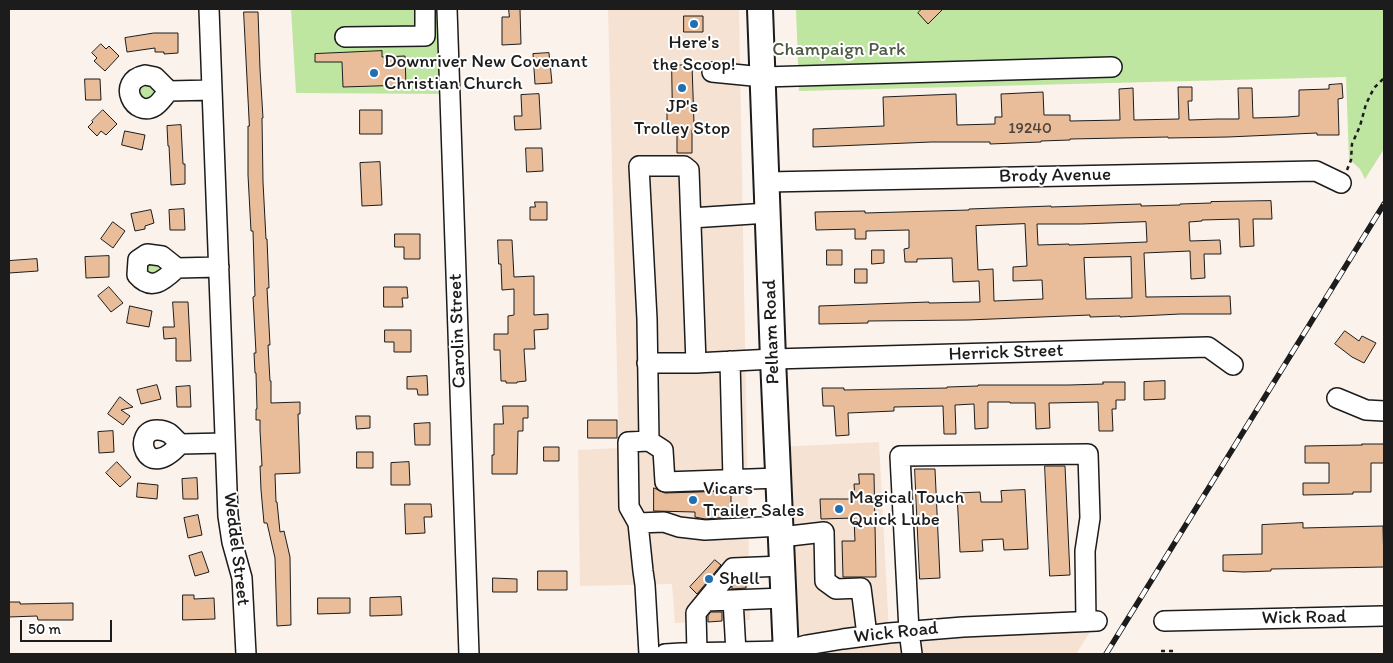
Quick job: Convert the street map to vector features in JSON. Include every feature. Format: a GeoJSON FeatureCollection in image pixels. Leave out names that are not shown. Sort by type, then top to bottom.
{"type":"FeatureCollection","features":[{"type":"Feature","properties":{"kind":"main road","name":"Pelham Road"},"geometry":{"type":"LineString","coordinates":[[760,9],[786,653]]}},
{"type":"Feature","properties":{"kind":"street","name":"Weddel Street"},"geometry":{"type":"LineString","coordinates":[[209,9],[228,516],[232,542],[242,578],[246,654]]}},
{"type":"Feature","properties":{"kind":"street"},"geometry":{"type":"LineString","coordinates":[[431,9],[425,36],[426,46],[448,46]]}},
{"type":"Feature","properties":{"kind":"street","name":"Carolin Street"},"geometry":{"type":"LineString","coordinates":[[447,9],[469,654]]}},
{"type":"Feature","properties":{"kind":"street"},"geometry":{"type":"LineString","coordinates":[[345,37],[425,36]]}},
{"type":"Feature","properties":{"kind":"street"},"geometry":{"type":"LineString","coordinates":[[712,72],[763,77],[1112,67]]}},
{"type":"Feature","properties":{"kind":"street"},"geometry":{"type":"LineString","coordinates":[[169,91],[212,90]]}},
{"type":"Feature","properties":{"kind":"street"},"geometry":{"type":"LineString","coordinates":[[649,441],[647,319],[640,166],[684,166],[689,170],[696,363]]}},
{"type":"Feature","properties":{"kind":"street","name":"Brody Avenue"},"geometry":{"type":"LineString","coordinates":[[767,182],[1316,171],[1341,184]]}},
{"type":"Feature","properties":{"kind":"street"},"geometry":{"type":"LineString","coordinates":[[691,218],[768,213]]}},
{"type":"Feature","properties":{"kind":"street"},"geometry":{"type":"LineString","coordinates":[[177,268],[219,267]]}},
{"type":"Feature","properties":{"kind":"street","name":"Herrick Street"},"geometry":{"type":"LineString","coordinates":[[648,363],[1208,347],[1234,365]]}},
{"type":"Feature","properties":{"kind":"street"},"geometry":{"type":"LineString","coordinates":[[730,361],[733,480]]}},
{"type":"Feature","properties":{"kind":"street"},"geometry":{"type":"LineString","coordinates":[[1337,398],[1366,410],[1384,411]]}},
{"type":"Feature","properties":{"kind":"street"},"geometry":{"type":"LineString","coordinates":[[649,654],[646,585],[642,571],[638,523],[629,508],[628,442],[649,441],[663,450],[665,482],[778,478]]}},
{"type":"Feature","properties":{"kind":"street"},"geometry":{"type":"LineString","coordinates":[[180,444],[225,443]]}},
{"type":"Feature","properties":{"kind":"street","name":"Wick Road"},"geometry":{"type":"LineString","coordinates":[[665,654],[697,652],[786,653],[807,645],[867,635],[963,627],[1092,621],[1085,551],[1090,518],[1088,454],[900,456],[909,631]]}},
{"type":"Feature","properties":{"kind":"street"},"geometry":{"type":"LineString","coordinates":[[638,523],[664,522],[679,527],[705,530],[824,532],[825,582],[836,589],[861,588],[867,635]]}},
{"type":"Feature","properties":{"kind":"street"},"geometry":{"type":"LineString","coordinates":[[697,652],[696,612],[733,568],[782,566]]}},
{"type":"Feature","properties":{"kind":"street"},"geometry":{"type":"LineString","coordinates":[[706,601],[784,598]]}},
{"type":"Feature","properties":{"kind":"street"},"geometry":{"type":"LineString","coordinates":[[733,600],[736,652]]}},
{"type":"Feature","properties":{"kind":"street","name":"Wick Road"},"geometry":{"type":"LineString","coordinates":[[1164,621],[1384,616]]}},
{"type":"Feature","properties":{"kind":"street"},"geometry":{"type":"LineString","coordinates":[[909,631],[912,654]]}},
{"type":"Feature","properties":{"kind":"path"},"geometry":{"type":"LineString","coordinates":[[1351,160],[1352,144],[1360,126],[1366,104],[1374,88],[1384,78]]}},
{"type":"Feature","properties":{"kind":"path"},"geometry":{"type":"LineString","coordinates":[[1161,651],[1176,651]]}},
{"type":"Feature","properties":{"kind":"shaded area"},"geometry":{"type":"Polygon","coordinates":[[[608,9],[739,9],[750,620],[675,623],[672,584],[580,586],[578,450],[619,448],[608,9]]]}},
{"type":"Feature","properties":{"kind":"shaded area"},"geometry":{"type":"Polygon","coordinates":[[[879,442],[889,632],[1097,621],[1076,654],[786,654],[777,447],[879,442]]]}},
{"type":"Feature","properties":{"kind":"green space"},"geometry":{"type":"Polygon","coordinates":[[[291,9],[441,9],[444,94],[296,93],[291,9]]]}},
{"type":"Feature","properties":{"kind":"green space","name":"Champaign Park"},"geometry":{"type":"Polygon","coordinates":[[[796,9],[1384,9],[1384,149],[1365,179],[1360,169],[1349,159],[1346,77],[799,91],[796,9]]]}},
{"type":"Feature","properties":{"kind":"green space"},"geometry":{"type":"Polygon","coordinates":[[[148,81],[160,91],[145,102],[135,89],[148,81]]]}},
{"type":"Feature","properties":{"kind":"green space"},"geometry":{"type":"Polygon","coordinates":[[[145,260],[166,265],[159,276],[144,275],[145,260]]]}},
{"type":"Feature","properties":{"kind":"building"},"geometry":{"type":"Polygon","coordinates":[[[509,9],[520,9],[521,44],[502,45],[502,17],[509,17],[509,9]]]}},
{"type":"Feature","properties":{"kind":"building"},"geometry":{"type":"Polygon","coordinates":[[[922,9],[943,9],[928,24],[918,13],[922,9]]]}},
{"type":"Feature","properties":{"kind":"building"},"geometry":{"type":"Polygon","coordinates":[[[244,12],[258,12],[263,118],[263,182],[269,288],[267,288],[271,403],[300,402],[300,414],[298,414],[300,473],[275,474],[280,532],[284,531],[290,557],[291,625],[277,626],[275,558],[267,523],[264,523],[260,466],[262,466],[260,420],[256,420],[254,353],[256,353],[253,297],[255,296],[253,231],[251,231],[248,175],[249,126],[244,12]]]}},
{"type":"Feature","properties":{"kind":"building","name":"Here's the Scoop!"},"geometry":{"type":"Polygon","coordinates":[[[684,16],[703,16],[703,32],[684,32],[684,16]]]}},
{"type":"Feature","properties":{"kind":"building"},"geometry":{"type":"Polygon","coordinates":[[[154,33],[178,33],[178,53],[164,54],[164,52],[155,52],[155,48],[127,52],[125,38],[154,33]]]}},
{"type":"Feature","properties":{"kind":"building"},"geometry":{"type":"Polygon","coordinates":[[[101,44],[106,49],[109,46],[119,56],[105,71],[94,61],[97,58],[92,53],[101,44]]]}},
{"type":"Feature","properties":{"kind":"building","name":"Downriver New Covenant Christian Church"},"geometry":{"type":"Polygon","coordinates":[[[382,51],[382,57],[405,56],[406,85],[343,87],[342,62],[315,62],[315,54],[382,51]]]}},
{"type":"Feature","properties":{"kind":"building"},"geometry":{"type":"Polygon","coordinates":[[[549,53],[552,83],[535,84],[533,54],[549,53]]]}},
{"type":"Feature","properties":{"kind":"building","name":"JP's Trolley Stop"},"geometry":{"type":"Polygon","coordinates":[[[672,65],[692,65],[694,130],[692,130],[692,153],[677,153],[677,130],[667,131],[667,111],[672,111],[672,65]]]}},
{"type":"Feature","properties":{"kind":"building"},"geometry":{"type":"Polygon","coordinates":[[[85,79],[100,79],[101,100],[86,100],[85,79]]]}},
{"type":"Feature","properties":{"kind":"building"},"geometry":{"type":"Polygon","coordinates":[[[1342,84],[1343,98],[1338,99],[1339,135],[1317,135],[1317,133],[1228,137],[1070,139],[990,144],[990,142],[931,142],[813,147],[813,129],[884,126],[883,97],[956,94],[957,125],[995,124],[995,117],[1002,117],[1001,94],[1043,92],[1044,115],[1070,115],[1070,121],[1120,120],[1119,89],[1133,88],[1134,120],[1179,119],[1178,87],[1192,87],[1192,101],[1188,101],[1189,120],[1239,119],[1238,88],[1252,88],[1253,118],[1287,117],[1299,116],[1299,90],[1329,89],[1329,85],[1342,84]]]}},
{"type":"Feature","properties":{"kind":"building"},"geometry":{"type":"Polygon","coordinates":[[[539,94],[541,129],[515,130],[514,116],[522,116],[521,95],[539,94]]]}},
{"type":"Feature","properties":{"kind":"building"},"geometry":{"type":"Polygon","coordinates":[[[103,110],[117,124],[106,135],[101,131],[97,136],[88,127],[103,110]]]}},
{"type":"Feature","properties":{"kind":"building"},"geometry":{"type":"Polygon","coordinates":[[[360,110],[382,110],[382,134],[360,134],[360,110]]]}},
{"type":"Feature","properties":{"kind":"building"},"geometry":{"type":"Polygon","coordinates":[[[181,125],[185,184],[171,185],[167,126],[181,125]]]}},
{"type":"Feature","properties":{"kind":"building"},"geometry":{"type":"Polygon","coordinates":[[[125,131],[145,135],[142,150],[122,145],[125,131]]]}},
{"type":"Feature","properties":{"kind":"building"},"geometry":{"type":"Polygon","coordinates":[[[526,148],[542,148],[543,171],[527,172],[526,148]]]}},
{"type":"Feature","properties":{"kind":"building"},"geometry":{"type":"Polygon","coordinates":[[[380,162],[382,205],[362,206],[360,163],[380,162]]]}},
{"type":"Feature","properties":{"kind":"building"},"geometry":{"type":"Polygon","coordinates":[[[1271,201],[1272,219],[1253,219],[1254,246],[1240,247],[1239,219],[1189,222],[1190,241],[1220,240],[1221,254],[1204,254],[1205,278],[1191,279],[1190,251],[1144,253],[1146,297],[1230,296],[1231,314],[1120,317],[1090,317],[1090,315],[819,324],[819,306],[980,302],[979,281],[953,282],[952,258],[917,259],[917,262],[905,262],[904,249],[909,248],[909,230],[866,231],[866,239],[855,239],[855,229],[816,230],[815,212],[865,211],[865,213],[1051,206],[1180,205],[1211,202],[1271,201]],[[1146,222],[1037,224],[1038,245],[1147,242],[1146,222]],[[1025,224],[976,226],[978,270],[993,269],[994,301],[1043,299],[1042,280],[1013,281],[1013,267],[1027,266],[1025,224]],[[1131,257],[1084,258],[1086,299],[1132,298],[1131,257]]]}},
{"type":"Feature","properties":{"kind":"building"},"geometry":{"type":"Polygon","coordinates":[[[535,202],[547,202],[547,220],[530,220],[530,207],[535,207],[535,202]]]}},
{"type":"Feature","properties":{"kind":"building"},"geometry":{"type":"Polygon","coordinates":[[[184,209],[185,230],[170,230],[169,210],[184,209]]]}},
{"type":"Feature","properties":{"kind":"building"},"geometry":{"type":"Polygon","coordinates":[[[151,210],[154,223],[145,226],[145,229],[135,231],[131,214],[151,210]]]}},
{"type":"Feature","properties":{"kind":"building"},"geometry":{"type":"Polygon","coordinates":[[[113,222],[125,231],[113,248],[101,239],[113,222]]]}},
{"type":"Feature","properties":{"kind":"building"},"geometry":{"type":"Polygon","coordinates":[[[395,234],[420,234],[420,259],[404,259],[404,247],[395,247],[395,234]]]}},
{"type":"Feature","properties":{"kind":"building"},"geometry":{"type":"Polygon","coordinates":[[[498,240],[512,240],[514,277],[534,276],[534,315],[548,314],[548,329],[534,330],[535,349],[524,349],[526,381],[517,383],[501,381],[500,350],[494,350],[494,334],[508,334],[508,316],[514,315],[514,289],[502,290],[498,240]]]}},
{"type":"Feature","properties":{"kind":"building"},"geometry":{"type":"Polygon","coordinates":[[[827,250],[842,250],[842,265],[827,265],[827,250]]]}},
{"type":"Feature","properties":{"kind":"building"},"geometry":{"type":"Polygon","coordinates":[[[872,250],[884,250],[884,263],[872,264],[872,250]]]}},
{"type":"Feature","properties":{"kind":"building"},"geometry":{"type":"Polygon","coordinates":[[[109,256],[109,277],[86,278],[85,257],[109,256]]]}},
{"type":"Feature","properties":{"kind":"building"},"geometry":{"type":"Polygon","coordinates":[[[37,259],[38,271],[9,273],[9,261],[37,259]]]}},
{"type":"Feature","properties":{"kind":"building"},"geometry":{"type":"Polygon","coordinates":[[[855,269],[867,269],[867,283],[855,283],[855,269]]]}},
{"type":"Feature","properties":{"kind":"building"},"geometry":{"type":"Polygon","coordinates":[[[109,287],[123,303],[111,312],[98,296],[109,287]]]}},
{"type":"Feature","properties":{"kind":"building"},"geometry":{"type":"Polygon","coordinates":[[[384,287],[407,287],[408,298],[402,298],[403,307],[384,307],[384,287]]]}},
{"type":"Feature","properties":{"kind":"building"},"geometry":{"type":"Polygon","coordinates":[[[173,302],[188,302],[191,361],[176,361],[176,338],[164,339],[163,327],[174,327],[173,302]]]}},
{"type":"Feature","properties":{"kind":"building"},"geometry":{"type":"Polygon","coordinates":[[[130,306],[152,311],[149,327],[127,323],[130,306]]]}},
{"type":"Feature","properties":{"kind":"building"},"geometry":{"type":"Polygon","coordinates":[[[385,330],[411,330],[411,352],[394,352],[394,342],[385,342],[385,330]]]}},
{"type":"Feature","properties":{"kind":"building"},"geometry":{"type":"Polygon","coordinates":[[[1345,331],[1359,341],[1362,336],[1376,343],[1364,363],[1352,357],[1335,344],[1345,331]]]}},
{"type":"Feature","properties":{"kind":"building"},"geometry":{"type":"Polygon","coordinates":[[[427,376],[428,395],[418,395],[417,389],[407,389],[407,377],[427,376]]]}},
{"type":"Feature","properties":{"kind":"building"},"geometry":{"type":"Polygon","coordinates":[[[1165,381],[1165,399],[1144,400],[1144,382],[1165,381]]]}},
{"type":"Feature","properties":{"kind":"building"},"geometry":{"type":"Polygon","coordinates":[[[1103,382],[1125,382],[1125,400],[1116,400],[1116,409],[1112,409],[1113,431],[1099,431],[1098,402],[1049,403],[1050,428],[1036,429],[1035,403],[988,402],[988,428],[975,429],[974,404],[955,405],[956,434],[944,434],[943,406],[894,407],[894,411],[848,413],[849,435],[836,436],[834,406],[823,406],[822,388],[844,388],[844,390],[947,388],[978,385],[1103,384],[1103,382]]]}},
{"type":"Feature","properties":{"kind":"building"},"geometry":{"type":"Polygon","coordinates":[[[157,385],[161,399],[141,404],[137,390],[157,385]]]}},
{"type":"Feature","properties":{"kind":"building"},"geometry":{"type":"Polygon","coordinates":[[[190,386],[191,407],[177,407],[176,387],[190,386]]]}},
{"type":"Feature","properties":{"kind":"building"},"geometry":{"type":"Polygon","coordinates":[[[120,397],[133,407],[121,410],[130,416],[123,425],[108,414],[120,397]]]}},
{"type":"Feature","properties":{"kind":"building"},"geometry":{"type":"Polygon","coordinates":[[[503,406],[528,406],[528,418],[523,418],[523,431],[518,431],[517,474],[492,474],[494,424],[503,424],[503,406]]]}},
{"type":"Feature","properties":{"kind":"building"},"geometry":{"type":"Polygon","coordinates":[[[356,416],[370,416],[370,428],[357,429],[356,416]]]}},
{"type":"Feature","properties":{"kind":"building"},"geometry":{"type":"Polygon","coordinates":[[[588,420],[617,420],[617,438],[588,438],[588,420]]]}},
{"type":"Feature","properties":{"kind":"building"},"geometry":{"type":"Polygon","coordinates":[[[430,423],[430,445],[415,445],[414,424],[430,423]]]}},
{"type":"Feature","properties":{"kind":"building"},"geometry":{"type":"Polygon","coordinates":[[[113,431],[114,452],[99,453],[98,432],[113,431]]]}},
{"type":"Feature","properties":{"kind":"building"},"geometry":{"type":"Polygon","coordinates":[[[1384,444],[1384,463],[1371,463],[1371,492],[1303,495],[1303,483],[1329,483],[1329,463],[1305,463],[1305,446],[1384,444]]]}},
{"type":"Feature","properties":{"kind":"building"},"geometry":{"type":"Polygon","coordinates":[[[544,447],[559,447],[559,461],[544,461],[544,447]]]}},
{"type":"Feature","properties":{"kind":"building"},"geometry":{"type":"Polygon","coordinates":[[[357,452],[373,452],[373,468],[357,468],[357,452]]]}},
{"type":"Feature","properties":{"kind":"building"},"geometry":{"type":"Polygon","coordinates":[[[117,462],[131,477],[120,487],[106,473],[117,462]]]}},
{"type":"Feature","properties":{"kind":"building"},"geometry":{"type":"Polygon","coordinates":[[[409,462],[410,485],[391,485],[391,463],[409,462]]]}},
{"type":"Feature","properties":{"kind":"building"},"geometry":{"type":"Polygon","coordinates":[[[1045,466],[1065,466],[1070,575],[1050,576],[1045,466]]]}},
{"type":"Feature","properties":{"kind":"building"},"geometry":{"type":"Polygon","coordinates":[[[915,469],[935,469],[940,578],[920,579],[915,469]]]}},
{"type":"Feature","properties":{"kind":"building"},"geometry":{"type":"Polygon","coordinates":[[[859,474],[874,474],[876,577],[843,577],[842,541],[855,541],[854,518],[821,519],[820,499],[855,499],[854,484],[859,484],[859,474]]]}},
{"type":"Feature","properties":{"kind":"building"},"geometry":{"type":"Polygon","coordinates":[[[197,478],[198,499],[183,499],[182,479],[197,478]]]}},
{"type":"Feature","properties":{"kind":"building"},"geometry":{"type":"Polygon","coordinates":[[[138,483],[158,485],[157,499],[137,497],[138,483]]]}},
{"type":"Feature","properties":{"kind":"building","name":"Vicars Trailer Sales"},"geometry":{"type":"Polygon","coordinates":[[[654,488],[665,493],[731,491],[731,517],[705,519],[695,517],[695,512],[654,511],[654,488]]]}},
{"type":"Feature","properties":{"kind":"building"},"geometry":{"type":"Polygon","coordinates":[[[1025,490],[1028,549],[1004,550],[1003,539],[982,540],[983,551],[960,552],[957,493],[980,492],[981,502],[1002,502],[1001,491],[1025,490]]]}},
{"type":"Feature","properties":{"kind":"building"},"geometry":{"type":"Polygon","coordinates":[[[405,504],[431,504],[432,517],[424,517],[425,533],[406,534],[405,504]]]}},
{"type":"Feature","properties":{"kind":"building"},"geometry":{"type":"Polygon","coordinates":[[[198,515],[202,535],[188,538],[184,518],[198,515]]]}},
{"type":"Feature","properties":{"kind":"building"},"geometry":{"type":"Polygon","coordinates":[[[1303,523],[1303,528],[1383,526],[1384,567],[1271,569],[1271,571],[1244,572],[1223,571],[1223,555],[1262,554],[1262,525],[1303,523]]]}},
{"type":"Feature","properties":{"kind":"building"},"geometry":{"type":"Polygon","coordinates":[[[202,552],[209,572],[195,576],[189,556],[202,552]]]}},
{"type":"Feature","properties":{"kind":"building"},"geometry":{"type":"Polygon","coordinates":[[[715,560],[721,565],[697,594],[690,587],[715,560]]]}},
{"type":"Feature","properties":{"kind":"building"},"geometry":{"type":"Polygon","coordinates":[[[538,571],[567,571],[567,590],[538,590],[538,571]]]}},
{"type":"Feature","properties":{"kind":"building"},"geometry":{"type":"Polygon","coordinates":[[[493,578],[517,579],[517,592],[493,592],[493,578]]]}},
{"type":"Feature","properties":{"kind":"building"},"geometry":{"type":"Polygon","coordinates":[[[738,579],[746,579],[746,588],[732,589],[738,579]]]}},
{"type":"Feature","properties":{"kind":"building"},"geometry":{"type":"Polygon","coordinates":[[[183,595],[194,595],[194,599],[214,598],[215,619],[183,620],[183,595]]]}},
{"type":"Feature","properties":{"kind":"building"},"geometry":{"type":"Polygon","coordinates":[[[401,597],[402,615],[370,616],[370,598],[401,597]]]}},
{"type":"Feature","properties":{"kind":"building"},"geometry":{"type":"Polygon","coordinates":[[[318,598],[350,598],[350,613],[318,614],[318,598]]]}},
{"type":"Feature","properties":{"kind":"building"},"geometry":{"type":"Polygon","coordinates":[[[9,602],[20,602],[20,604],[73,603],[73,620],[38,620],[37,616],[9,617],[9,602]]]}},
{"type":"Feature","properties":{"kind":"building"},"geometry":{"type":"Polygon","coordinates":[[[711,612],[722,612],[722,621],[708,622],[708,616],[711,612]]]}},
{"type":"Feature","properties":{"kind":"railway"},"geometry":{"type":"LineString","coordinates":[[1106,654],[1384,204]]}},
{"type":"Feature","properties":{"kind":"place","name":"Here's the Scoop!"},"geometry":{"type":"Point","coordinates":[694,24]}},
{"type":"Feature","properties":{"kind":"place","name":"Downriver New Covenant Christian Church"},"geometry":{"type":"Point","coordinates":[374,73]}},
{"type":"Feature","properties":{"kind":"place","name":"JP's Trolley Stop"},"geometry":{"type":"Point","coordinates":[682,88]}},
{"type":"Feature","properties":{"kind":"place","name":"Vicars Trailer Sales"},"geometry":{"type":"Point","coordinates":[693,500]}},
{"type":"Feature","properties":{"kind":"place","name":"Magical Touch Quick Lube"},"geometry":{"type":"Point","coordinates":[839,509]}},
{"type":"Feature","properties":{"kind":"place","name":"Shell"},"geometry":{"type":"Point","coordinates":[709,579]}}]}
